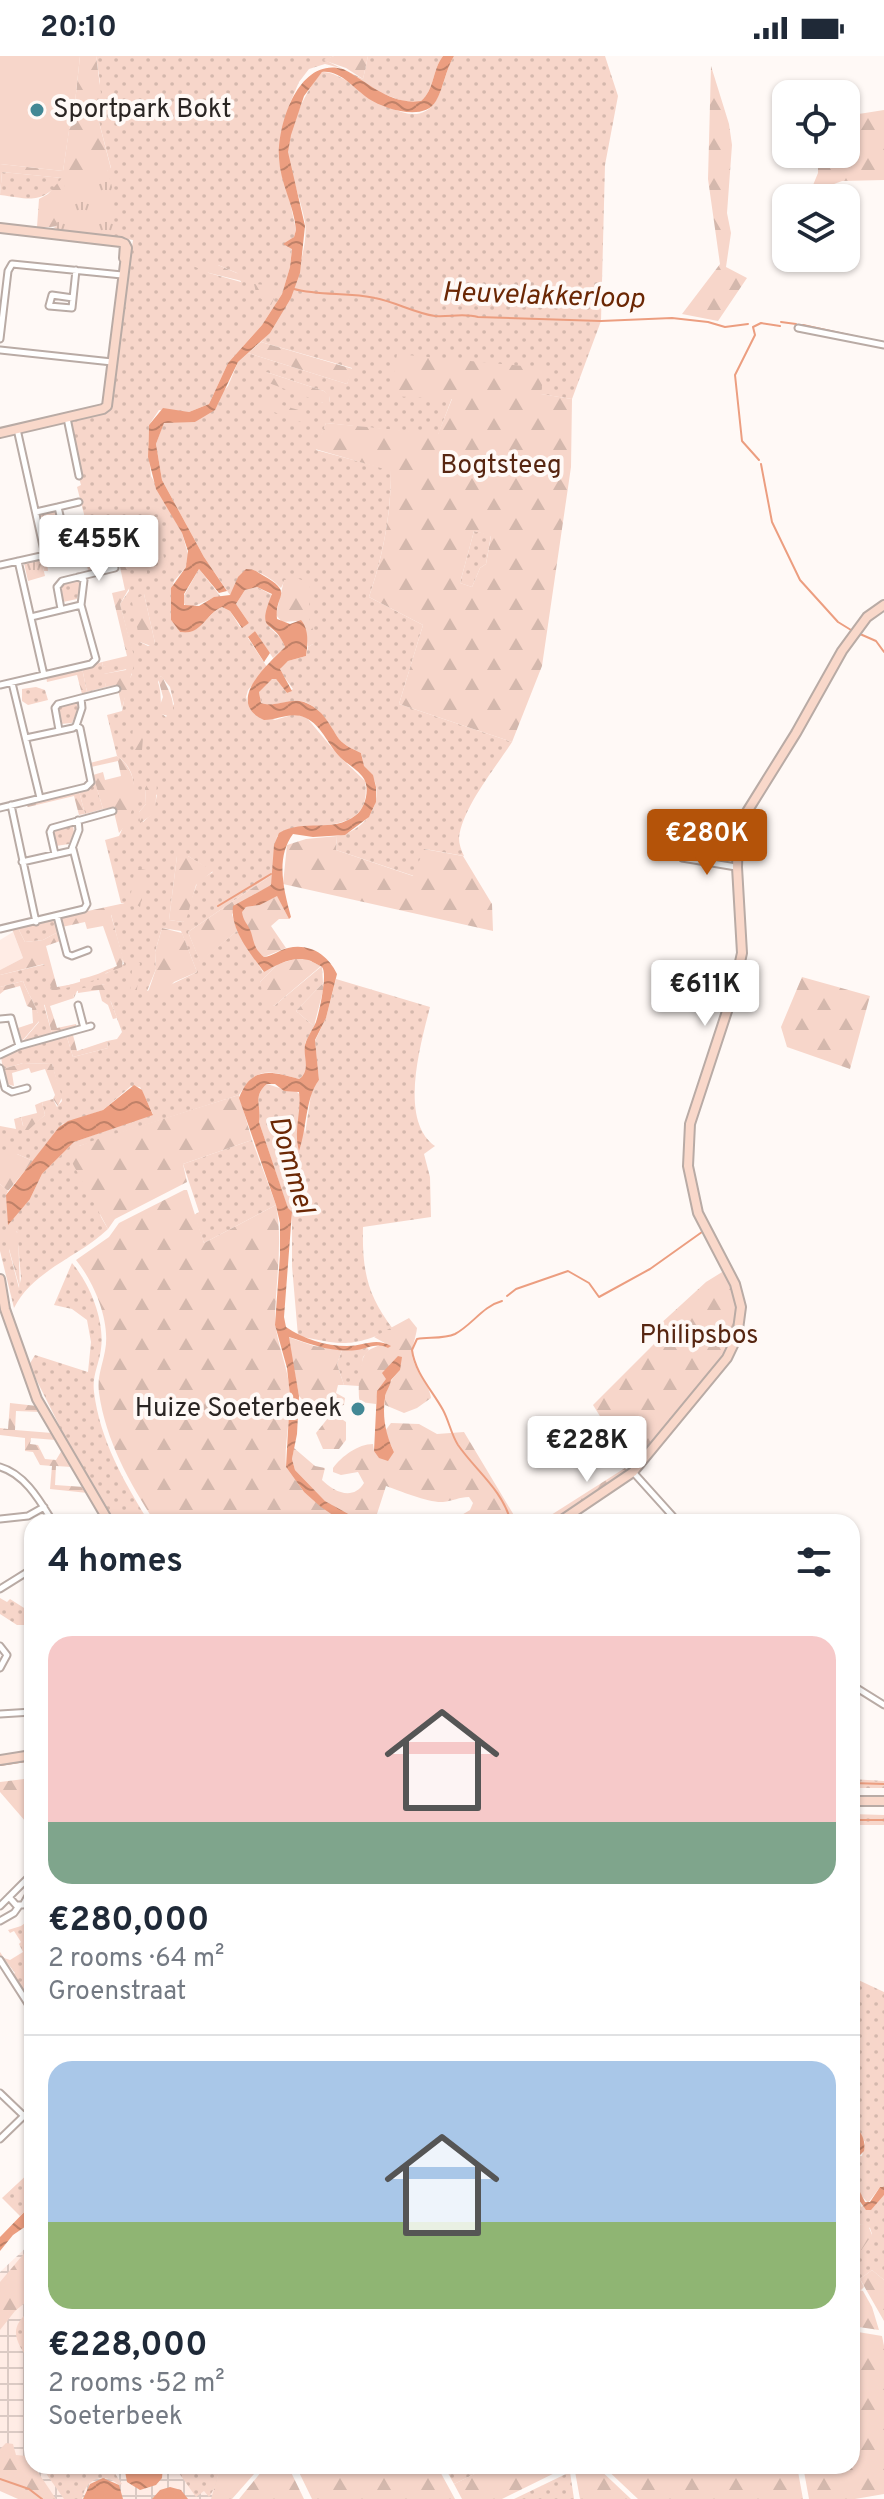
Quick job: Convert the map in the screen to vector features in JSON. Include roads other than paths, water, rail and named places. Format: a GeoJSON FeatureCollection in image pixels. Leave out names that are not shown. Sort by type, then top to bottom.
{"type":"FeatureCollection","features":[{"type":"Feature","properties":{"kind":"street"},"geometry":{"type":"LineString","coordinates":[[0,228],[115,241],[125,244],[127,248],[107,406],[0,433]]}},
{"type":"Feature","properties":{"kind":"street"},"geometry":{"type":"LineString","coordinates":[[0,265],[17,263],[122,275]]}},
{"type":"Feature","properties":{"kind":"street"},"geometry":{"type":"LineString","coordinates":[[0,339],[2,301],[9,266]]}},
{"type":"Feature","properties":{"kind":"street"},"geometry":{"type":"LineString","coordinates":[[73,298],[52,295],[49,306],[72,308],[76,270]]}},
{"type":"Feature","properties":{"kind":"street"},"geometry":{"type":"LineString","coordinates":[[798,328],[884,345]]}},
{"type":"Feature","properties":{"kind":"street"},"geometry":{"type":"LineString","coordinates":[[0,350],[113,362]]}},
{"type":"Feature","properties":{"kind":"street"},"geometry":{"type":"LineString","coordinates":[[66,416],[79,476]]}},
{"type":"Feature","properties":{"kind":"street"},"geometry":{"type":"LineString","coordinates":[[17,429],[45,555]]}},
{"type":"Feature","properties":{"kind":"street"},"geometry":{"type":"LineString","coordinates":[[36,512],[79,502]]}},
{"type":"Feature","properties":{"kind":"street"},"geometry":{"type":"LineString","coordinates":[[0,565],[68,550],[58,507]]}},
{"type":"Feature","properties":{"kind":"street"},"geometry":{"type":"LineString","coordinates":[[18,561],[44,675]]}},
{"type":"Feature","properties":{"kind":"street"},"geometry":{"type":"LineString","coordinates":[[61,609],[59,583],[115,568]]}},
{"type":"Feature","properties":{"kind":"street"},"geometry":{"type":"LineString","coordinates":[[0,685],[91,664],[96,659],[81,605],[84,580],[78,577]]}},
{"type":"Feature","properties":{"kind":"street"},"geometry":{"type":"LineString","coordinates":[[31,617],[81,605]]}},
{"type":"Feature","properties":{"kind":"street"},"geometry":{"type":"LineString","coordinates":[[571,1514],[633,1472],[727,1358],[737,1337],[742,1314],[735,1284],[698,1213],[688,1166],[690,1124],[733,993],[742,953],[738,838],[745,815],[842,651],[867,617],[884,605]]}},
{"type":"Feature","properties":{"kind":"street"},"geometry":{"type":"LineString","coordinates":[[12,683],[40,798]]}},
{"type":"Feature","properties":{"kind":"street"},"geometry":{"type":"LineString","coordinates":[[59,730],[55,708],[58,704],[117,689]]}},
{"type":"Feature","properties":{"kind":"street"},"geometry":{"type":"LineString","coordinates":[[76,726],[82,708],[81,698]]}},
{"type":"Feature","properties":{"kind":"street"},"geometry":{"type":"LineString","coordinates":[[26,738],[76,726]]}},
{"type":"Feature","properties":{"kind":"street"},"geometry":{"type":"LineString","coordinates":[[0,808],[86,787],[91,782],[80,728],[76,726]]}},
{"type":"Feature","properties":{"kind":"street"},"geometry":{"type":"LineString","coordinates":[[11,805],[36,922]]}},
{"type":"Feature","properties":{"kind":"street"},"geometry":{"type":"LineString","coordinates":[[55,854],[50,832],[52,828],[113,811]]}},
{"type":"Feature","properties":{"kind":"street"},"geometry":{"type":"LineString","coordinates":[[0,929],[84,909],[87,904],[73,849],[79,830],[78,820]]}},
{"type":"Feature","properties":{"kind":"street"},"geometry":{"type":"LineString","coordinates":[[22,862],[73,849]]}},
{"type":"Feature","properties":{"kind":"street"},"geometry":{"type":"LineString","coordinates":[[682,858],[737,867]]}},
{"type":"Feature","properties":{"kind":"street"},"geometry":{"type":"LineString","coordinates":[[57,916],[67,954],[72,956],[88,950]]}},
{"type":"Feature","properties":{"kind":"street"},"geometry":{"type":"LineString","coordinates":[[78,1005],[84,1028]]}},
{"type":"Feature","properties":{"kind":"street"},"geometry":{"type":"LineString","coordinates":[[0,1019],[11,1018],[19,1046]]}},
{"type":"Feature","properties":{"kind":"street"},"geometry":{"type":"LineString","coordinates":[[0,1055],[19,1046],[91,1026]]}},
{"type":"Feature","properties":{"kind":"street"},"geometry":{"type":"LineString","coordinates":[[0,1068],[5,1088],[12,1092],[27,1088]]}},
{"type":"Feature","properties":{"kind":"street"},"geometry":{"type":"LineString","coordinates":[[0,1279],[2,1310],[37,1399],[101,1514]]}},
{"type":"Feature","properties":{"kind":"street"},"geometry":{"type":"LineString","coordinates":[[0,1467],[13,1472],[27,1485],[48,1514]]}},
{"type":"Feature","properties":{"kind":"street"},"geometry":{"type":"LineString","coordinates":[[633,1472],[671,1514]]}},
{"type":"Feature","properties":{"kind":"street"},"geometry":{"type":"LineString","coordinates":[[32,1514],[44,1507]]}},
{"type":"Feature","properties":{"kind":"street"},"geometry":{"type":"LineString","coordinates":[[0,1519],[24,1516]]}},
{"type":"Feature","properties":{"kind":"street"},"geometry":{"type":"LineString","coordinates":[[0,1589],[24,1574]]}},
{"type":"Feature","properties":{"kind":"street"},"geometry":{"type":"LineString","coordinates":[[0,1646],[7,1655],[0,1668]]}},
{"type":"Feature","properties":{"kind":"street"},"geometry":{"type":"LineString","coordinates":[[860,1690],[884,1705]]}},
{"type":"Feature","properties":{"kind":"street"},"geometry":{"type":"LineString","coordinates":[[0,1714],[24,1712]]}},
{"type":"Feature","properties":{"kind":"street"},"geometry":{"type":"LineString","coordinates":[[0,1760],[24,1756]]}},
{"type":"Feature","properties":{"kind":"street"},"geometry":{"type":"LineString","coordinates":[[860,1801],[884,1801]]}},
{"type":"Feature","properties":{"kind":"street"},"geometry":{"type":"LineString","coordinates":[[0,1906],[24,1882]]}},
{"type":"Feature","properties":{"kind":"street"},"geometry":{"type":"LineString","coordinates":[[9,1897],[19,1906]]}},
{"type":"Feature","properties":{"kind":"street"},"geometry":{"type":"LineString","coordinates":[[0,1921],[24,1904]]}},
{"type":"Feature","properties":{"kind":"street"},"geometry":{"type":"LineString","coordinates":[[0,1960],[24,1998]]}},
{"type":"Feature","properties":{"kind":"street"},"geometry":{"type":"LineString","coordinates":[[0,2093],[24,2116],[0,2139]]}},
{"type":"Feature","properties":{"kind":"water"},"geometry":{"type":"Polygon","coordinates":[[[443,56],[454,56],[436,101],[423,111],[404,112],[385,106],[329,72],[322,72],[304,96],[288,152],[305,226],[300,273],[291,298],[270,333],[238,362],[215,410],[195,422],[164,423],[156,444],[162,480],[204,557],[227,591],[219,593],[199,569],[184,594],[184,605],[199,606],[214,597],[230,595],[238,577],[246,569],[256,571],[279,587],[281,595],[277,619],[290,624],[301,620],[307,632],[306,656],[288,661],[280,669],[292,691],[287,693],[276,679],[272,679],[259,692],[261,703],[299,701],[316,709],[341,741],[361,753],[364,766],[373,775],[376,787],[376,802],[369,817],[345,835],[313,837],[293,834],[287,843],[283,864],[289,919],[277,896],[260,905],[246,907],[242,912],[256,948],[264,957],[288,948],[304,947],[323,956],[337,974],[326,1018],[315,1040],[319,1080],[311,1096],[299,1151],[299,1092],[284,1091],[275,1084],[267,1084],[262,1088],[258,1102],[259,1122],[292,1212],[284,1317],[286,1327],[307,1338],[331,1345],[353,1346],[375,1342],[391,1346],[339,1350],[289,1337],[299,1396],[292,1459],[295,1470],[325,1501],[349,1514],[331,1514],[304,1492],[286,1467],[290,1395],[287,1368],[275,1325],[280,1223],[239,1098],[256,1076],[271,1073],[299,1079],[303,1076],[306,1068],[305,1045],[316,1022],[324,971],[311,961],[298,959],[264,972],[238,933],[233,906],[271,885],[274,845],[279,833],[298,827],[347,821],[362,807],[366,785],[357,770],[338,755],[311,721],[295,715],[264,720],[253,712],[248,703],[253,683],[285,647],[266,621],[272,594],[257,587],[245,590],[236,604],[249,623],[242,628],[230,611],[222,607],[193,631],[180,632],[171,620],[171,588],[186,567],[188,551],[182,533],[156,489],[148,457],[149,425],[163,408],[189,412],[209,404],[228,363],[262,325],[282,294],[292,249],[283,244],[294,237],[296,230],[280,167],[279,144],[287,112],[302,83],[314,73],[327,68],[343,69],[389,96],[399,100],[421,101],[429,91],[443,56]]]}},
{"type":"Feature","properties":{"kind":"water"},"geometry":{"type":"Polygon","coordinates":[[[255,631],[270,653],[264,662],[248,637],[255,631]]]}},
{"type":"Feature","properties":{"kind":"water"},"geometry":{"type":"Polygon","coordinates":[[[134,1085],[142,1090],[153,1115],[74,1142],[42,1174],[30,1199],[8,1225],[6,1195],[59,1127],[103,1110],[134,1085]]]}},
{"type":"Feature","properties":{"kind":"water"},"geometry":{"type":"Polygon","coordinates":[[[398,1356],[402,1357],[400,1370],[391,1380],[384,1405],[385,1426],[394,1452],[388,1461],[379,1458],[374,1451],[377,1391],[386,1379],[382,1373],[398,1356]]]}},
{"type":"Feature","properties":{"kind":"water"},"geometry":{"type":"Polygon","coordinates":[[[860,2133],[864,2143],[864,2151],[860,2155],[860,2133]]]}},
{"type":"Feature","properties":{"kind":"water"},"geometry":{"type":"Polygon","coordinates":[[[880,2187],[884,2187],[884,2195],[871,2210],[866,2210],[860,2201],[860,2192],[865,2202],[870,2202],[880,2187]]]}},
{"type":"Feature","properties":{"kind":"water"},"geometry":{"type":"Polygon","coordinates":[[[24,2212],[24,2227],[0,2251],[0,2237],[24,2212]]]}},
{"type":"Feature","properties":{"kind":"water"},"geometry":{"type":"Polygon","coordinates":[[[126,2474],[162,2474],[156,2485],[140,2490],[127,2482],[126,2474]]]}},
{"type":"Feature","properties":{"kind":"water"},"geometry":{"type":"Polygon","coordinates":[[[103,2478],[119,2485],[123,2499],[83,2499],[90,2484],[103,2478]]]}},
{"type":"Feature","properties":{"kind":"water"},"geometry":{"type":"Polygon","coordinates":[[[170,2487],[181,2490],[188,2499],[152,2499],[160,2490],[170,2487]]]}},
{"type":"Feature","properties":{"kind":"waterway","name":"Heuvelakkerloop"},"geometry":{"type":"LineString","coordinates":[[294,289],[375,298],[435,316],[601,321],[672,318],[725,327],[748,324]]}},
{"type":"Feature","properties":{"kind":"waterway"},"geometry":{"type":"LineString","coordinates":[[781,322],[796,324]]}},
{"type":"Feature","properties":{"kind":"waterway","name":"Heuvelakkerloop"},"geometry":{"type":"LineString","coordinates":[[759,460],[742,441],[735,375],[755,335],[753,327],[761,323],[780,326]]}},
{"type":"Feature","properties":{"kind":"waterway"},"geometry":{"type":"LineString","coordinates":[[803,325],[867,339]]}},
{"type":"Feature","properties":{"kind":"waterway","name":"Heuvelakkerloop"},"geometry":{"type":"LineString","coordinates":[[761,464],[772,522],[800,580],[838,622],[851,630]]}},
{"type":"Feature","properties":{"kind":"waterway","name":"Heuvelakkerloop"},"geometry":{"type":"LineString","coordinates":[[860,634],[876,641],[884,652]]}},
{"type":"Feature","properties":{"kind":"waterway"},"geometry":{"type":"LineString","coordinates":[[218,906],[271,874]]}},
{"type":"Feature","properties":{"kind":"waterway"},"geometry":{"type":"LineString","coordinates":[[507,1296],[516,1289],[568,1271],[589,1283],[599,1297],[650,1269],[702,1232]]}},
{"type":"Feature","properties":{"kind":"waterway"},"geometry":{"type":"LineString","coordinates":[[502,1301],[489,1307],[455,1334],[417,1339],[412,1350],[424,1381],[443,1410],[458,1445],[495,1490],[508,1514]]}},
{"type":"Feature","properties":{"kind":"waterway"},"geometry":{"type":"LineString","coordinates":[[0,1765],[24,1761]]}},
{"type":"Feature","properties":{"kind":"waterway"},"geometry":{"type":"LineString","coordinates":[[860,1783],[884,1784]]}},
{"type":"Feature","properties":{"kind":"waterway"},"geometry":{"type":"LineString","coordinates":[[860,1820],[884,1820]]}},
{"type":"Feature","properties":{"kind":"waterway"},"geometry":{"type":"LineString","coordinates":[[0,2479],[29,2489],[42,2499]]}},
{"type":"Feature","properties":{"kind":"place","name":"Sportpark Bokt"},"geometry":{"type":"Point","coordinates":[37,110]}},
{"type":"Feature","properties":{"kind":"place","name":"Huize Soeterbeek"},"geometry":{"type":"Point","coordinates":[358,1409]}},
{"type":"Feature","properties":{"kind":"park label","name":"Bogtsteeg"},"geometry":{"type":"Point","coordinates":[501,466]}},
{"type":"Feature","properties":{"kind":"park label","name":"Philipsbos"},"geometry":{"type":"Point","coordinates":[699,1336]}},
{"type":"Feature","properties":{"kind":"water label","name":"Dommel"},"geometry":{"type":"Point","coordinates":[290,1165]}}]}
